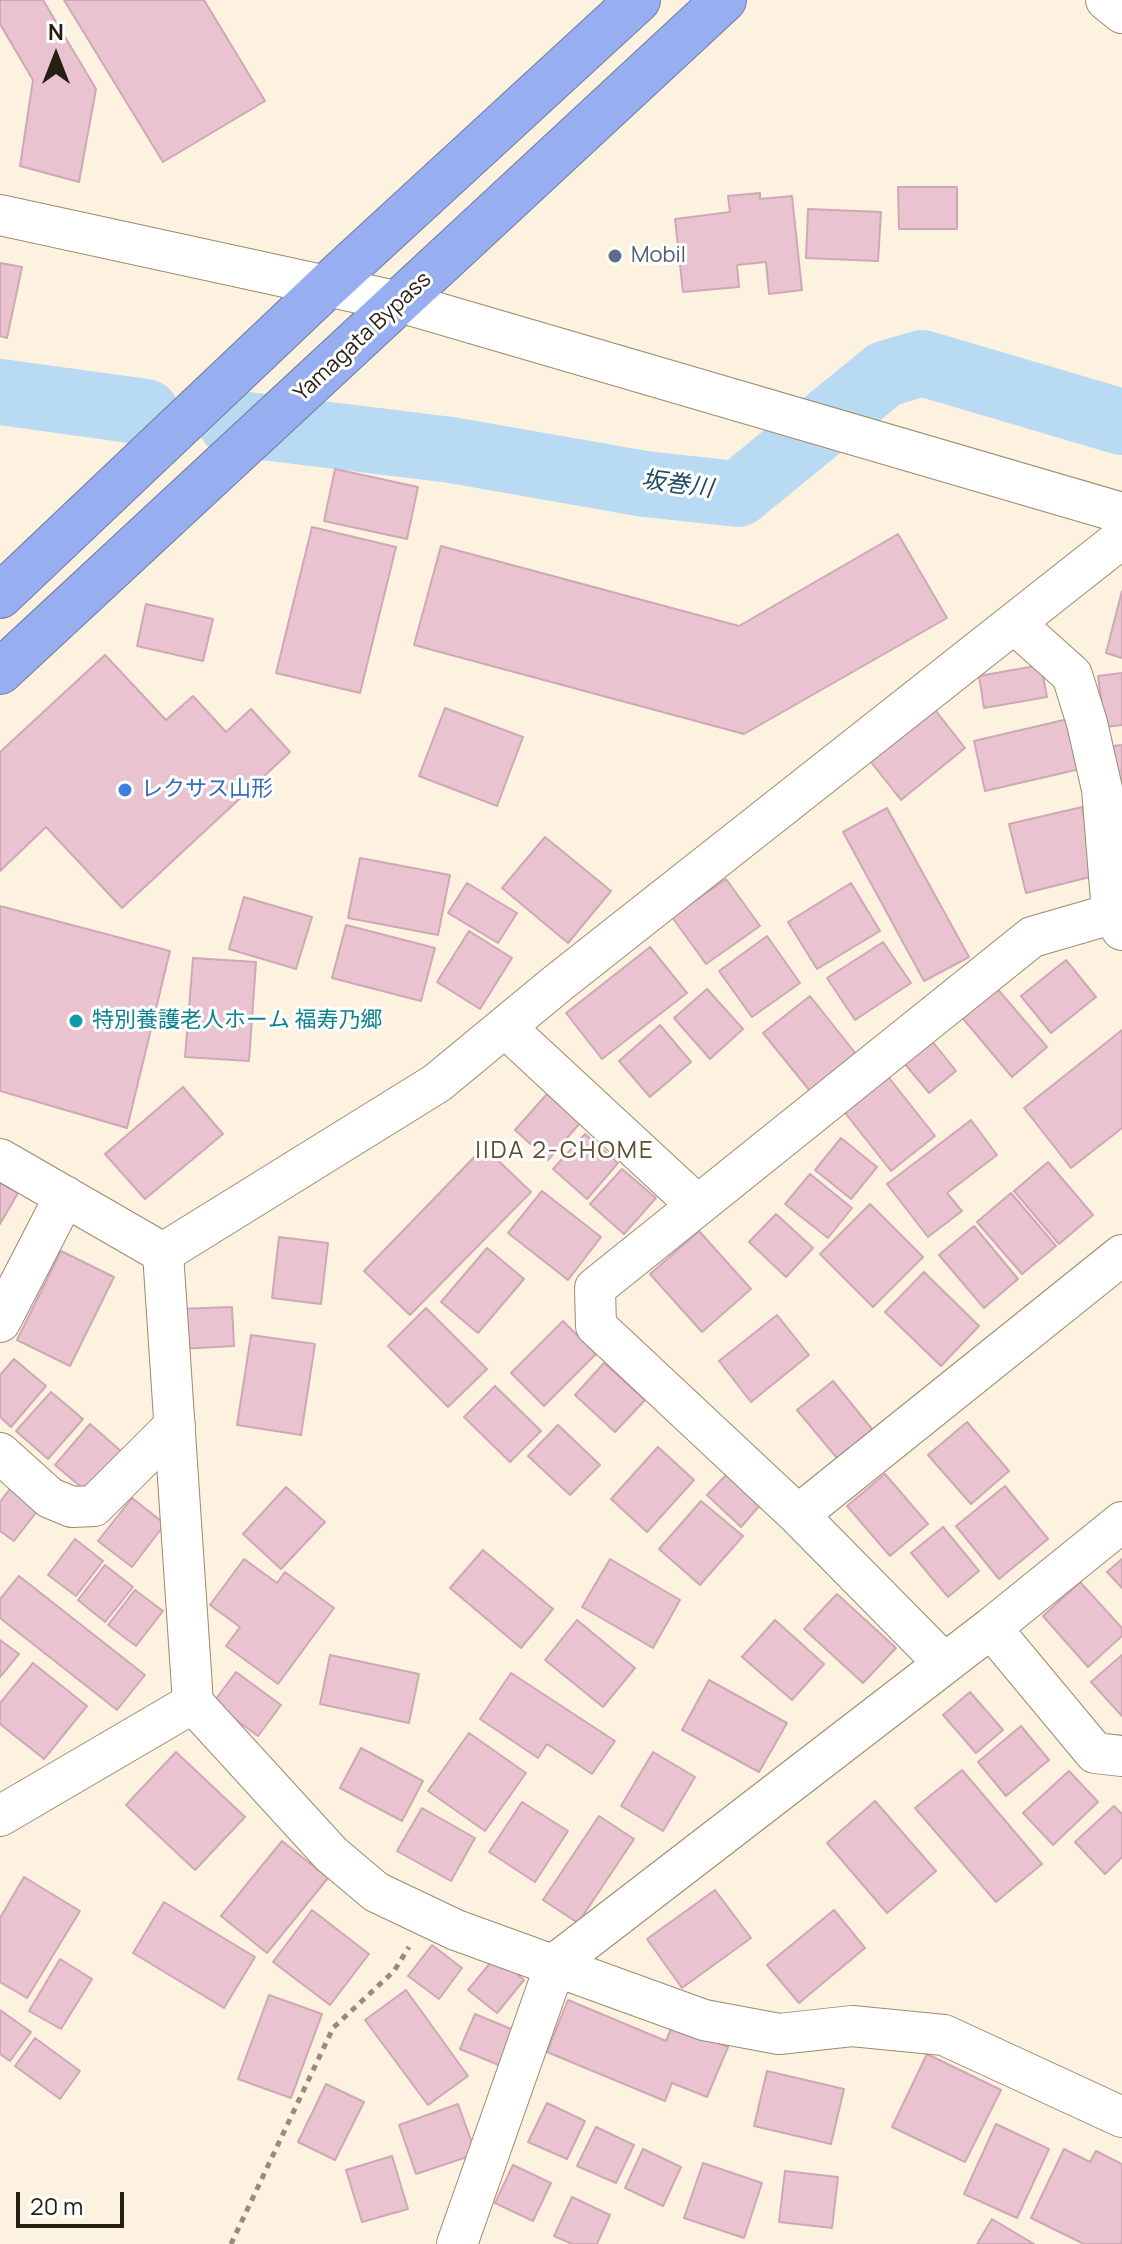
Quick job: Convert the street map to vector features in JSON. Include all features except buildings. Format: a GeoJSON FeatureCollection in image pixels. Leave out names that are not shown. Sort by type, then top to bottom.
{"type":"FeatureCollection","features":[{"type":"Feature","properties":{"kind":"highway"},"geometry":{"type":"LineString","coordinates":[[0,596],[327,286],[638,0]]}},
{"type":"Feature","properties":{"kind":"highway","name":"Yamagata Bypass"},"geometry":{"type":"LineString","coordinates":[[0,672],[724,0]]}},
{"type":"Feature","properties":{"kind":"street"},"geometry":{"type":"LineString","coordinates":[[1106,0],[1122,13]]}},
{"type":"Feature","properties":{"kind":"street"},"geometry":{"type":"LineString","coordinates":[[0,215],[400,302],[1122,513]]}},
{"type":"Feature","properties":{"kind":"street"},"geometry":{"type":"LineString","coordinates":[[163,1253],[437,1083],[507,1029],[558,983],[1122,538]]}},
{"type":"Feature","properties":{"kind":"street"},"geometry":{"type":"LineString","coordinates":[[944,1663],[798,1515],[596,1326],[595,1288],[1032,937],[1119,918],[1102,789],[1072,675],[1015,624]]}},
{"type":"Feature","properties":{"kind":"street"},"geometry":{"type":"LineString","coordinates":[[507,1029],[697,1205]]}},
{"type":"Feature","properties":{"kind":"street"},"geometry":{"type":"LineString","coordinates":[[0,1159],[163,1253]]}},
{"type":"Feature","properties":{"kind":"street"},"geometry":{"type":"LineString","coordinates":[[0,1322],[65,1196]]}},
{"type":"Feature","properties":{"kind":"street"},"geometry":{"type":"LineString","coordinates":[[163,1253],[193,1703],[331,1854],[376,1892],[456,1930],[556,1963],[704,2020],[779,2034],[852,2026],[944,2035],[1122,2117]]}},
{"type":"Feature","properties":{"kind":"street"},"geometry":{"type":"LineString","coordinates":[[798,1515],[1122,1255]]}},
{"type":"Feature","properties":{"kind":"street"},"geometry":{"type":"LineString","coordinates":[[0,1453],[50,1498],[72,1507],[94,1506],[175,1425]]}},
{"type":"Feature","properties":{"kind":"street"},"geometry":{"type":"LineString","coordinates":[[457,2244],[556,1963],[991,1628],[1122,1522]]}},
{"type":"Feature","properties":{"kind":"street"},"geometry":{"type":"LineString","coordinates":[[991,1628],[1095,1753],[1122,1756]]}},
{"type":"Feature","properties":{"kind":"street"},"geometry":{"type":"LineString","coordinates":[[0,1816],[193,1703]]}},
{"type":"Feature","properties":{"kind":"path"},"geometry":{"type":"LineString","coordinates":[[231,2244],[333,2028],[406,1956],[423,1915]]}},
{"type":"Feature","properties":{"kind":"waterway","name":"坂巻川"},"geometry":{"type":"LineString","coordinates":[[231,423],[451,450],[645,484],[738,494],[885,374],[922,363],[1122,422]]}},
{"type":"Feature","properties":{"kind":"waterway","name":"坂巻川"},"geometry":{"type":"LineString","coordinates":[[0,392],[146,412]]}},
{"type":"Feature","properties":{"kind":"place","name":"Mobil"},"geometry":{"type":"Point","coordinates":[615,256]}},
{"type":"Feature","properties":{"kind":"place","name":"レクサス山形"},"geometry":{"type":"Point","coordinates":[125,790]}},
{"type":"Feature","properties":{"kind":"place","name":"特別養護老人ホーム 福寿乃郷"},"geometry":{"type":"Point","coordinates":[76,1021]}},
{"type":"Feature","properties":{"kind":"district","name":"IIDA 2-CHOME"},"geometry":{"type":"Point","coordinates":[565,1151]}}]}
